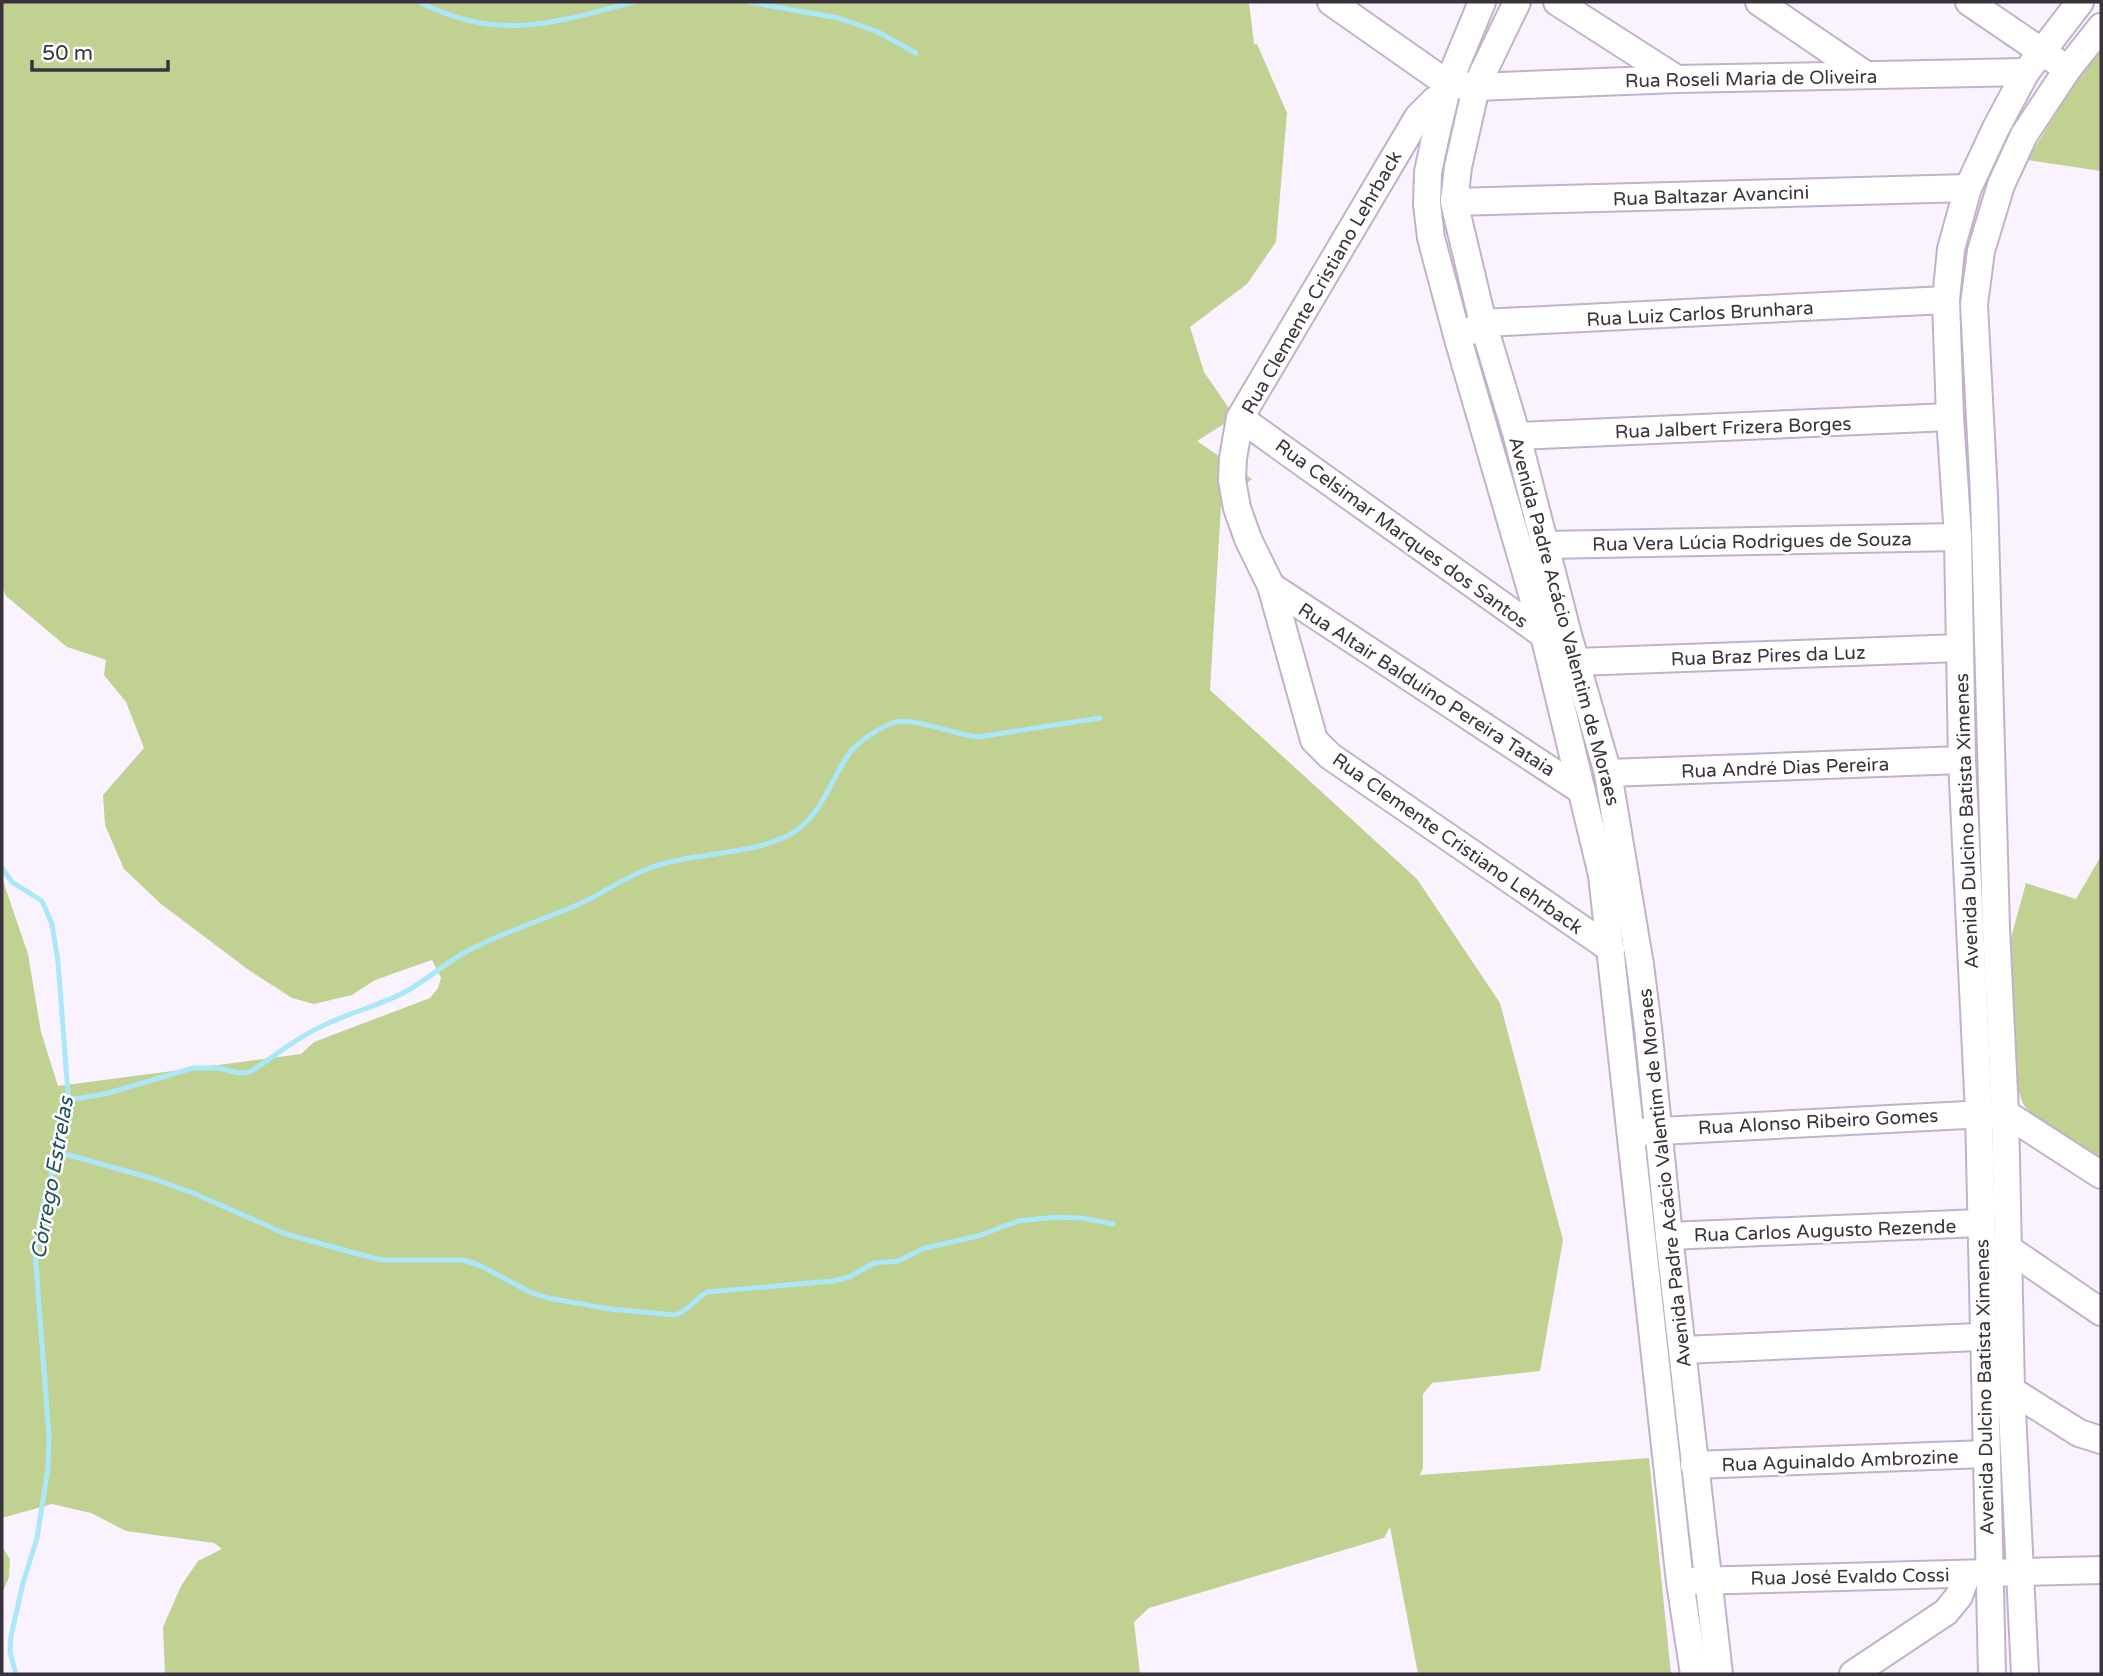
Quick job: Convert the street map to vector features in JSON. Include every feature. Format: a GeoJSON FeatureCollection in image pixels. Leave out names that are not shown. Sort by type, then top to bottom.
{"type":"FeatureCollection","features":[{"type":"Feature","properties":{"kind":"street"},"geometry":{"type":"LineString","coordinates":[[1331,2],[1446,89]]}},
{"type":"Feature","properties":{"kind":"street","name":"Avenida Padre Acácio Valentim de Moraes"},"geometry":{"type":"LineString","coordinates":[[1482,2],[1446,89],[1428,172],[1427,204],[1431,238],[1458,339],[1556,635],[1576,662],[1608,773],[1614,874],[1611,949],[1645,1131],[1669,1236],[1718,1674]]}},
{"type":"Feature","properties":{"kind":"street","name":"Avenida Padre Acácio Valentim de Moraes"},"geometry":{"type":"LineString","coordinates":[[1517,2],[1476,87],[1458,167],[1454,202],[1483,323],[1546,545],[1556,635],[1583,791],[1614,874],[1640,965],[1645,1131],[1680,1582],[1693,1674]]}},
{"type":"Feature","properties":{"kind":"street"},"geometry":{"type":"LineString","coordinates":[[1557,2],[1677,79]]}},
{"type":"Feature","properties":{"kind":"street"},"geometry":{"type":"LineString","coordinates":[[1759,2],[1866,75]]}},
{"type":"Feature","properties":{"kind":"street"},"geometry":{"type":"LineString","coordinates":[[1969,2],[2034,62],[2067,69]]}},
{"type":"Feature","properties":{"kind":"street","name":"Avenida Dulcino Batista Ximenes"},"geometry":{"type":"LineString","coordinates":[[1992,1674],[1978,1573],[1997,1336],[2009,1250],[1992,1113],[1962,760],[1958,537],[1946,300],[1951,249],[1968,188],[2034,62],[2080,2]]}},
{"type":"Feature","properties":{"kind":"street","name":"Avenida Dulcino Batista Ximenes"},"geometry":{"type":"LineString","coordinates":[[2025,1674],[2011,1391],[1997,1336],[1980,1223],[1992,1113],[1996,914],[1984,495],[1974,304],[1981,251],[2001,185],[2024,135],[2067,69],[2101,27]]}},
{"type":"Feature","properties":{"kind":"street","name":"Rua Roseli Maria de Oliveira"},"geometry":{"type":"LineString","coordinates":[[1446,89],[1677,79],[1866,75],[2034,62]]}},
{"type":"Feature","properties":{"kind":"street","name":"Rua Clemente Cristiano Lehrback"},"geometry":{"type":"LineString","coordinates":[[1446,89],[1418,117],[1240,418],[1231,480],[1248,539],[1271,586],[1314,740],[1330,756],[1611,949]]}},
{"type":"Feature","properties":{"kind":"street","name":"Rua Baltazar Avancini"},"geometry":{"type":"LineString","coordinates":[[1454,202],[1968,188]]}},
{"type":"Feature","properties":{"kind":"street","name":"Rua Luiz Carlos Brunhara"},"geometry":{"type":"LineString","coordinates":[[1458,339],[1483,323],[1946,300]]}},
{"type":"Feature","properties":{"kind":"street","name":"Rua Jalbert Frizera Borges"},"geometry":{"type":"LineString","coordinates":[[1517,436],[1950,417]]}},
{"type":"Feature","properties":{"kind":"street","name":"Rua Celsimar Marques dos Santos"},"geometry":{"type":"LineString","coordinates":[[1240,418],[1556,635]]}},
{"type":"Feature","properties":{"kind":"street","name":"Rua Vera Lúcia Rodrigues de Souza"},"geometry":{"type":"LineString","coordinates":[[1546,545],[1958,537]]}},
{"type":"Feature","properties":{"kind":"street","name":"Rua Altair Balduíno Pereira Tataia"},"geometry":{"type":"LineString","coordinates":[[1271,586],[1583,791]]}},
{"type":"Feature","properties":{"kind":"street","name":"Rua Braz Pires da Luz"},"geometry":{"type":"LineString","coordinates":[[1576,662],[1960,648]]}},
{"type":"Feature","properties":{"kind":"street","name":"Rua André Dias Pereira"},"geometry":{"type":"LineString","coordinates":[[1608,773],[1962,760]]}},
{"type":"Feature","properties":{"kind":"street"},"geometry":{"type":"LineString","coordinates":[[1992,1113],[2101,1175]]}},
{"type":"Feature","properties":{"kind":"street","name":"Rua Alonso Ribeiro Gomes"},"geometry":{"type":"LineString","coordinates":[[1645,1131],[1992,1113]]}},
{"type":"Feature","properties":{"kind":"street","name":"Rua Carlos Augusto Rezende"},"geometry":{"type":"LineString","coordinates":[[1669,1236],[1980,1223]]}},
{"type":"Feature","properties":{"kind":"street"},"geometry":{"type":"LineString","coordinates":[[2009,1250],[2101,1312]]}},
{"type":"Feature","properties":{"kind":"street"},"geometry":{"type":"LineString","coordinates":[[1683,1350],[1997,1336]]}},
{"type":"Feature","properties":{"kind":"street"},"geometry":{"type":"LineString","coordinates":[[2011,1391],[2079,1433],[2101,1440]]}},
{"type":"Feature","properties":{"kind":"street","name":"Rua Aguinaldo Ambrozine"},"geometry":{"type":"LineString","coordinates":[[1694,1465],[1986,1454]]}},
{"type":"Feature","properties":{"kind":"street","name":"Rua José Evaldo Cossi"},"geometry":{"type":"LineString","coordinates":[[1680,1582],[1709,1579],[2101,1570]]}},
{"type":"Feature","properties":{"kind":"street"},"geometry":{"type":"LineString","coordinates":[[1853,1674],[1946,1612],[1978,1573]]}},
{"type":"Feature","properties":{"kind":"green space"},"geometry":{"type":"Polygon","coordinates":[[[2,2],[1249,2],[1254,44],[1257,44],[1287,113],[1276,242],[1247,284],[1190,327],[1204,372],[1235,417],[1197,441],[1252,479],[1221,506],[1210,690],[1417,879],[1500,1003],[1563,1240],[1540,1371],[1432,1383],[1423,1394],[1423,1468],[1420,1475],[1649,1458],[1671,1674],[1418,1674],[1390,1527],[1384,1538],[1149,1608],[1134,1622],[1140,1674],[165,1674],[163,1627],[181,1586],[198,1561],[222,1549],[214,1543],[126,1531],[91,1513],[52,1504],[2,1518],[2,878],[28,954],[41,1032],[58,1086],[301,1054],[314,1042],[430,998],[438,988],[441,978],[432,960],[375,980],[352,995],[314,1004],[292,998],[250,971],[161,904],[124,869],[105,825],[103,795],[144,748],[126,702],[104,675],[106,660],[67,647],[6,596],[2,586],[2,2]]]}},
{"type":"Feature","properties":{"kind":"green space"},"geometry":{"type":"Polygon","coordinates":[[[2101,49],[2101,171],[2027,160],[2088,61],[2101,49]]]}},
{"type":"Feature","properties":{"kind":"green space"},"geometry":{"type":"Polygon","coordinates":[[[2101,856],[2101,1170],[2064,1154],[2023,1104],[2006,1054],[2006,956],[2026,883],[2076,899],[2101,856]]]}},
{"type":"Feature","properties":{"kind":"green space"},"geometry":{"type":"Polygon","coordinates":[[[2,1547],[10,1559],[9,1577],[2,1594],[2,1547]]]}},
{"type":"Feature","properties":{"kind":"waterway"},"geometry":{"type":"LineString","coordinates":[[420,2],[449,15],[502,25],[552,22],[634,2]]}},
{"type":"Feature","properties":{"kind":"waterway"},"geometry":{"type":"LineString","coordinates":[[749,2],[838,18],[876,31],[916,53]]}},
{"type":"Feature","properties":{"kind":"waterway"},"geometry":{"type":"LineString","coordinates":[[68,1100],[105,1094],[193,1068],[250,1072],[310,1032],[405,992],[476,947],[579,904],[637,874],[663,864],[754,847],[789,835],[800,828],[817,810],[852,750],[869,736],[895,722],[912,722],[978,737],[1100,718]]}},
{"type":"Feature","properties":{"kind":"waterway","name":"Córrego Estrelas"},"geometry":{"type":"LineString","coordinates":[[2,868],[12,882],[42,901],[52,924],[58,962],[68,1093],[66,1118],[40,1219],[35,1252],[49,1436],[48,1468],[37,1538],[11,1636],[10,1652],[16,1674]]}},
{"type":"Feature","properties":{"kind":"waterway"},"geometry":{"type":"LineString","coordinates":[[58,1152],[151,1178],[193,1193],[286,1234],[354,1253],[382,1260],[463,1260],[548,1298],[610,1309],[675,1315],[707,1292],[833,1281],[849,1277],[874,1263],[898,1261],[925,1248],[978,1236],[1018,1221],[1056,1217],[1082,1218],[1113,1224]]}}]}
